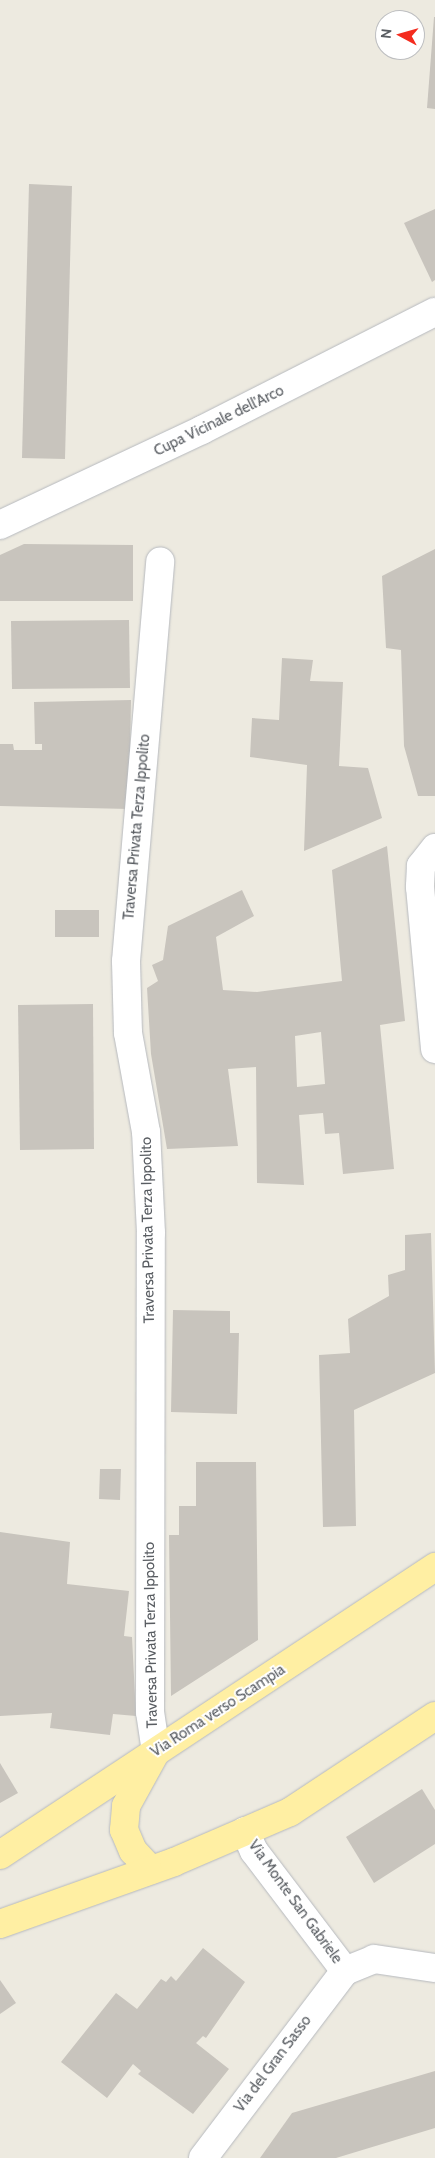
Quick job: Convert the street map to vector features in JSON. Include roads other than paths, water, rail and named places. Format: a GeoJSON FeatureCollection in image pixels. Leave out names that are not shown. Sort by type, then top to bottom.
{"type":"FeatureCollection","features":[{"type":"Feature","properties":{"kind":"main road","name":"Via Roma verso Scampia"},"geometry":{"type":"LineString","coordinates":[[0,1854],[435,1567]]}},
{"type":"Feature","properties":{"kind":"main road"},"geometry":{"type":"LineString","coordinates":[[0,1924],[151,1870],[290,1812],[435,1716]]}},
{"type":"Feature","properties":{"kind":"main road"},"geometry":{"type":"LineString","coordinates":[[151,1870],[133,1851],[124,1830],[126,1806],[156,1752]]}},
{"type":"Feature","properties":{"kind":"street","name":"Cupa Vicinale dell'Arco"},"geometry":{"type":"LineString","coordinates":[[0,525],[202,430],[435,312]]}},
{"type":"Feature","properties":{"kind":"street","name":"Traversa Privata Terza Ippolito"},"geometry":{"type":"LineString","coordinates":[[156,1752],[150,1712],[151,1233],[146,1132],[128,1033],[126,960],[160,562]]}},
{"type":"Feature","properties":{"kind":"street"},"geometry":{"type":"LineString","coordinates":[[435,848],[421,866],[420,887],[435,1049]]}},
{"type":"Feature","properties":{"kind":"street","name":"Via Monte San Gabriele"},"geometry":{"type":"LineString","coordinates":[[245,1831],[254,1851],[345,1971],[374,1959],[435,1968]]}},
{"type":"Feature","properties":{"kind":"street","name":"Via del Gran Sasso"},"geometry":{"type":"LineString","coordinates":[[203,2158],[345,1971]]}}]}
